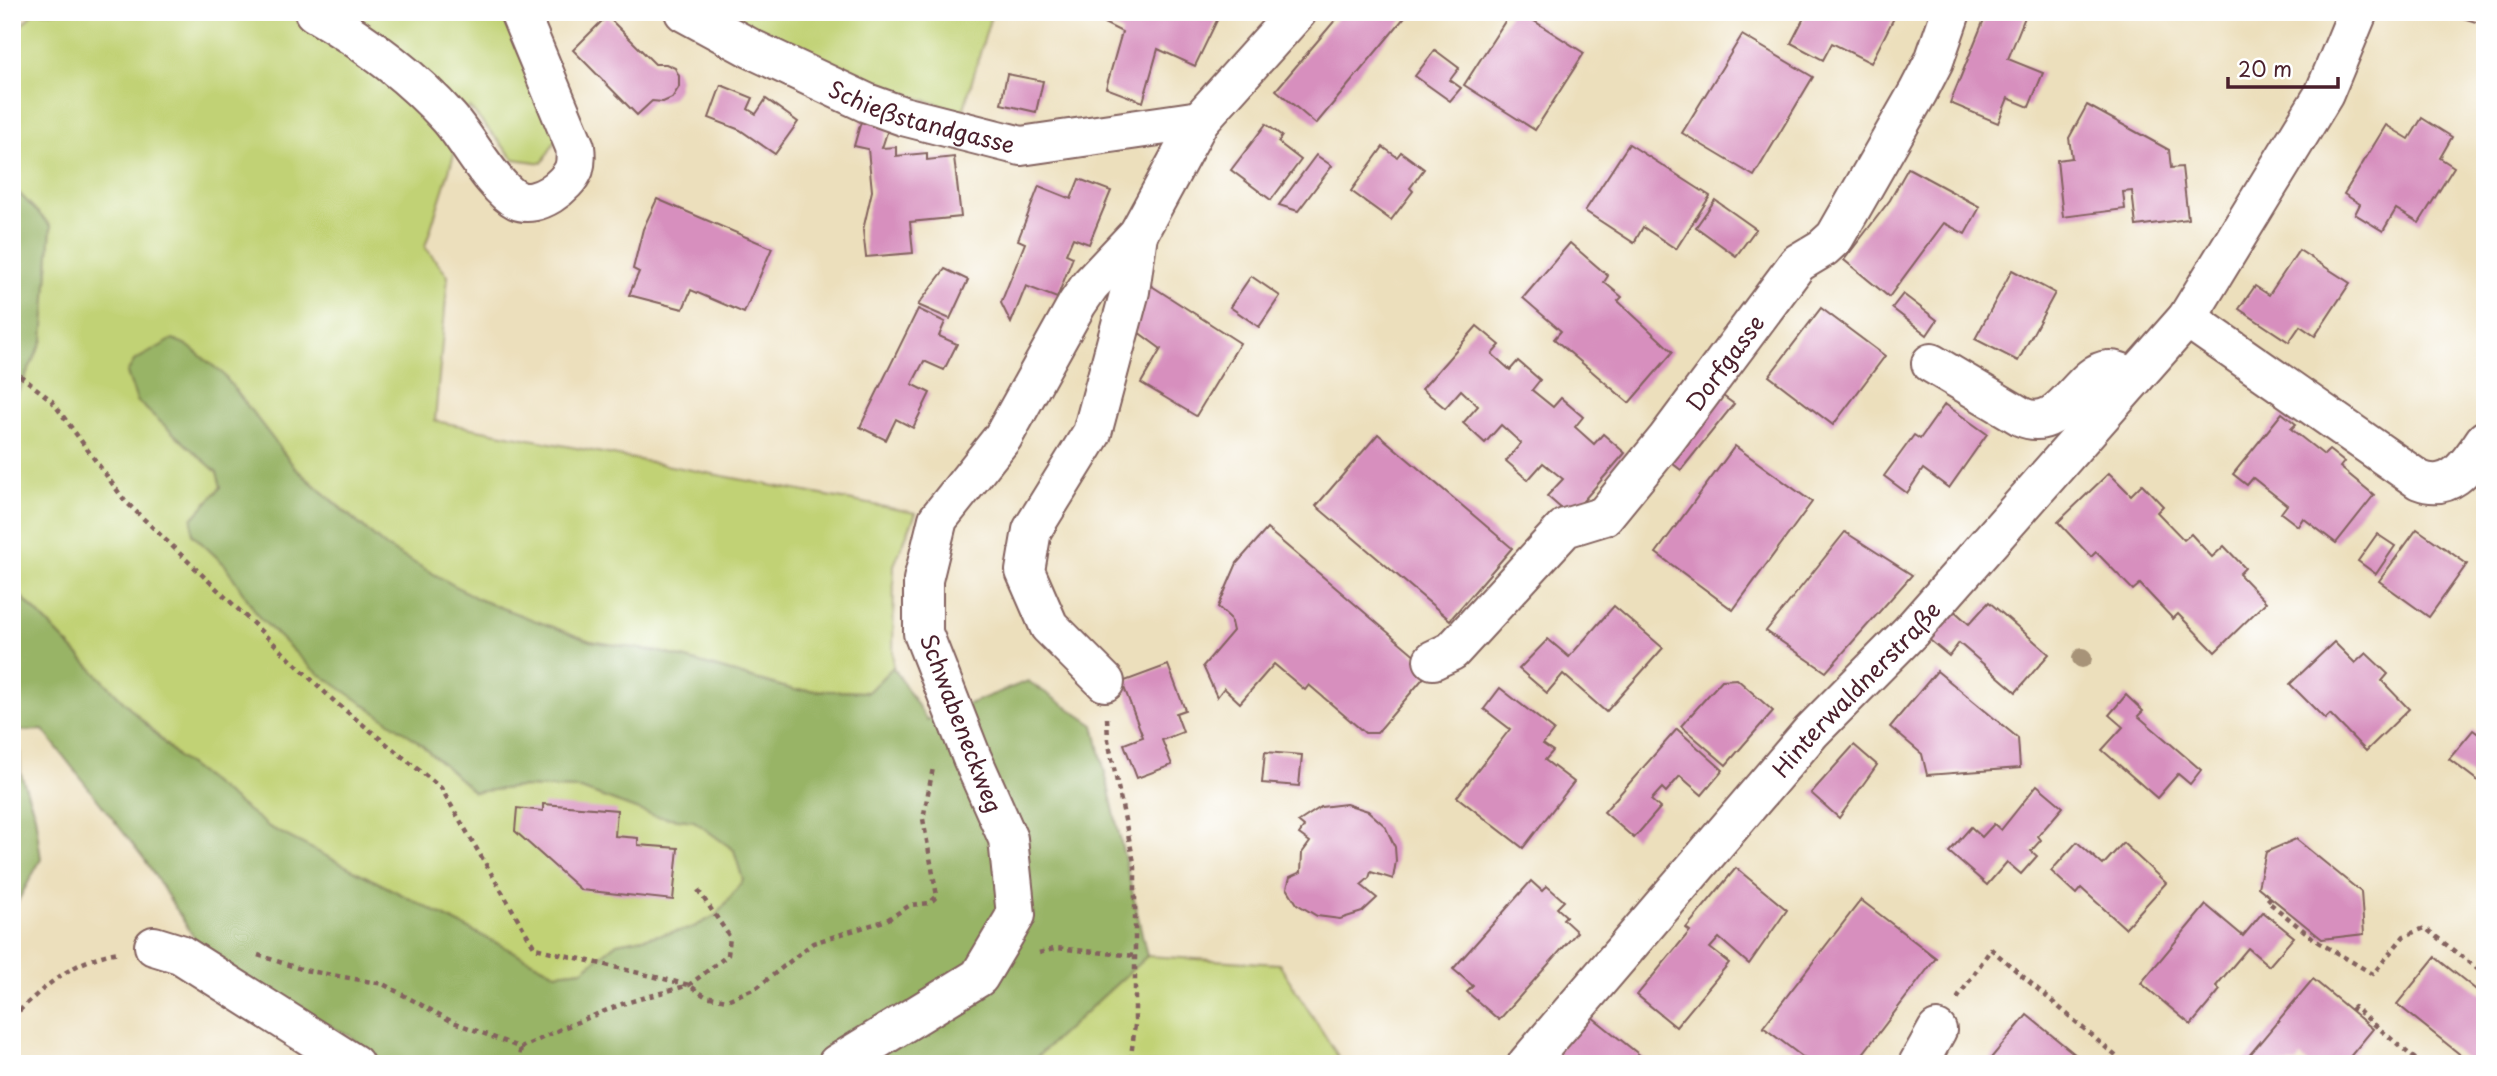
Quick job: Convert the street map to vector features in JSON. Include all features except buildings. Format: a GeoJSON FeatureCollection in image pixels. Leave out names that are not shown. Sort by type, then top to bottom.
{"type":"FeatureCollection","features":[{"type":"Feature","properties":{"kind":"street"},"geometry":{"type":"LineString","coordinates":[[314,12],[364,43],[410,79],[451,120],[500,186],[518,201],[528,202],[538,200],[560,187],[574,168],[576,157],[575,147],[520,12]]}},
{"type":"Feature","properties":{"kind":"street","name":"Schießstandgasse"},"geometry":{"type":"LineString","coordinates":[[684,12],[752,49],[867,103],[902,116],[1021,146],[1200,120]]}},
{"type":"Feature","properties":{"kind":"street"},"geometry":{"type":"LineString","coordinates":[[1200,120],[1297,12]]}},
{"type":"Feature","properties":{"kind":"street","name":"Hinterwaldnerstraße"},"geometry":{"type":"LineString","coordinates":[[1527,1064],[1811,732],[1911,631],[2187,318],[2324,94],[2358,12]]}},
{"type":"Feature","properties":{"kind":"street"},"geometry":{"type":"LineString","coordinates":[[1884,110],[1917,52],[1948,19]]}},
{"type":"Feature","properties":{"kind":"street","name":"Dorfgasse"},"geometry":{"type":"LineString","coordinates":[[1433,660],[1452,651],[1565,528],[1604,516],[1666,440],[1798,263],[1835,237],[1918,92],[1934,61],[1948,19]]}},
{"type":"Feature","properties":{"kind":"street","name":"Schwabeneckweg"},"geometry":{"type":"LineString","coordinates":[[837,1064],[979,977],[1016,915],[1008,839],[972,758],[923,634],[923,580],[938,519],[1003,437],[1090,285],[1138,234],[1200,120]]}},
{"type":"Feature","properties":{"kind":"street"},"geometry":{"type":"LineString","coordinates":[[1105,682],[1049,626],[1025,570],[1032,530],[1092,433],[1130,291],[1138,234]]}},
{"type":"Feature","properties":{"kind":"street"},"geometry":{"type":"LineString","coordinates":[[2187,318],[2419,480],[2432,484],[2449,482],[2463,470],[2485,440]]}},
{"type":"Feature","properties":{"kind":"street"},"geometry":{"type":"LineString","coordinates":[[1931,363],[2022,417],[2035,421],[2051,416],[2099,372],[2112,370],[2134,378]]}},
{"type":"Feature","properties":{"kind":"street"},"geometry":{"type":"LineString","coordinates":[[154,946],[180,954],[354,1064]]}},
{"type":"Feature","properties":{"kind":"street"},"geometry":{"type":"LineString","coordinates":[[1917,1064],[1937,1030]]}},
{"type":"Feature","properties":{"kind":"path"},"geometry":{"type":"LineString","coordinates":[[12,369],[52,401],[125,501],[335,702],[441,789],[535,948],[689,985],[705,996],[727,1000],[758,988],[813,943],[887,920],[910,905],[930,903],[937,896],[923,819],[934,764],[953,774],[972,758]]}},
{"type":"Feature","properties":{"kind":"path"},"geometry":{"type":"LineString","coordinates":[[1105,682],[1108,740],[1135,867],[1135,1025],[1130,1064]]}},
{"type":"Feature","properties":{"kind":"path"},"geometry":{"type":"LineString","coordinates":[[252,953],[304,970],[383,985],[451,1021],[521,1048],[622,1004],[689,985],[728,955],[730,937],[698,890]]}},
{"type":"Feature","properties":{"kind":"path"},"geometry":{"type":"LineString","coordinates":[[2271,897],[2267,901],[2318,942],[2373,974],[2404,936],[2425,928],[2485,975]]}},
{"type":"Feature","properties":{"kind":"path"},"geometry":{"type":"LineString","coordinates":[[1036,941],[1038,953],[1057,948],[1135,956]]}},
{"type":"Feature","properties":{"kind":"path"},"geometry":{"type":"LineString","coordinates":[[12,1017],[46,984],[100,955],[154,946]]}},
{"type":"Feature","properties":{"kind":"path"},"geometry":{"type":"LineString","coordinates":[[1937,1030],[1991,949],[2125,1064]]}},
{"type":"Feature","properties":{"kind":"path"},"geometry":{"type":"LineString","coordinates":[[2351,1010],[2354,1007],[2421,1064]]}},
{"type":"Feature","properties":{"kind":"path"},"geometry":{"type":"LineString","coordinates":[[517,1064],[521,1048]]}},
{"type":"Feature","properties":{"kind":"green space"},"geometry":{"type":"Polygon","coordinates":[[[35,12],[502,12],[557,138],[542,163],[514,159],[469,107],[425,247],[448,276],[435,421],[916,513],[894,565],[893,667],[868,692],[794,690],[665,653],[590,641],[480,600],[386,547],[296,469],[222,373],[137,401],[217,472],[222,487],[192,519],[192,534],[226,565],[259,617],[417,740],[474,792],[520,787],[581,789],[655,816],[694,821],[734,850],[743,880],[717,915],[690,929],[617,943],[583,970],[555,973],[269,827],[178,757],[12,587],[12,404],[43,340],[51,227],[12,186],[12,34],[35,12]]]}},
{"type":"Feature","properties":{"kind":"green space"},"geometry":{"type":"Polygon","coordinates":[[[723,12],[992,12],[963,112],[845,75],[723,12]]]}},
{"type":"Feature","properties":{"kind":"green space"},"geometry":{"type":"Polygon","coordinates":[[[12,186],[51,226],[43,340],[12,404],[12,186]]]}},
{"type":"Feature","properties":{"kind":"green space"},"geometry":{"type":"Polygon","coordinates":[[[173,339],[187,345],[222,373],[296,469],[340,508],[386,547],[480,600],[590,641],[665,653],[794,690],[868,692],[893,667],[927,720],[1028,681],[1094,725],[1147,956],[1029,1064],[383,1064],[347,1034],[279,1003],[200,947],[145,860],[43,730],[18,731],[21,774],[35,815],[41,859],[12,912],[12,587],[178,757],[269,827],[555,973],[583,970],[617,943],[690,929],[717,915],[743,880],[734,850],[694,821],[655,816],[581,789],[520,787],[474,792],[416,740],[311,668],[259,617],[225,565],[192,534],[192,519],[221,487],[217,472],[137,401],[127,373],[134,361],[173,339]]]}},
{"type":"Feature","properties":{"kind":"green space"},"geometry":{"type":"Polygon","coordinates":[[[1147,956],[1279,964],[1343,1064],[1029,1064],[1147,956]]]}}]}
